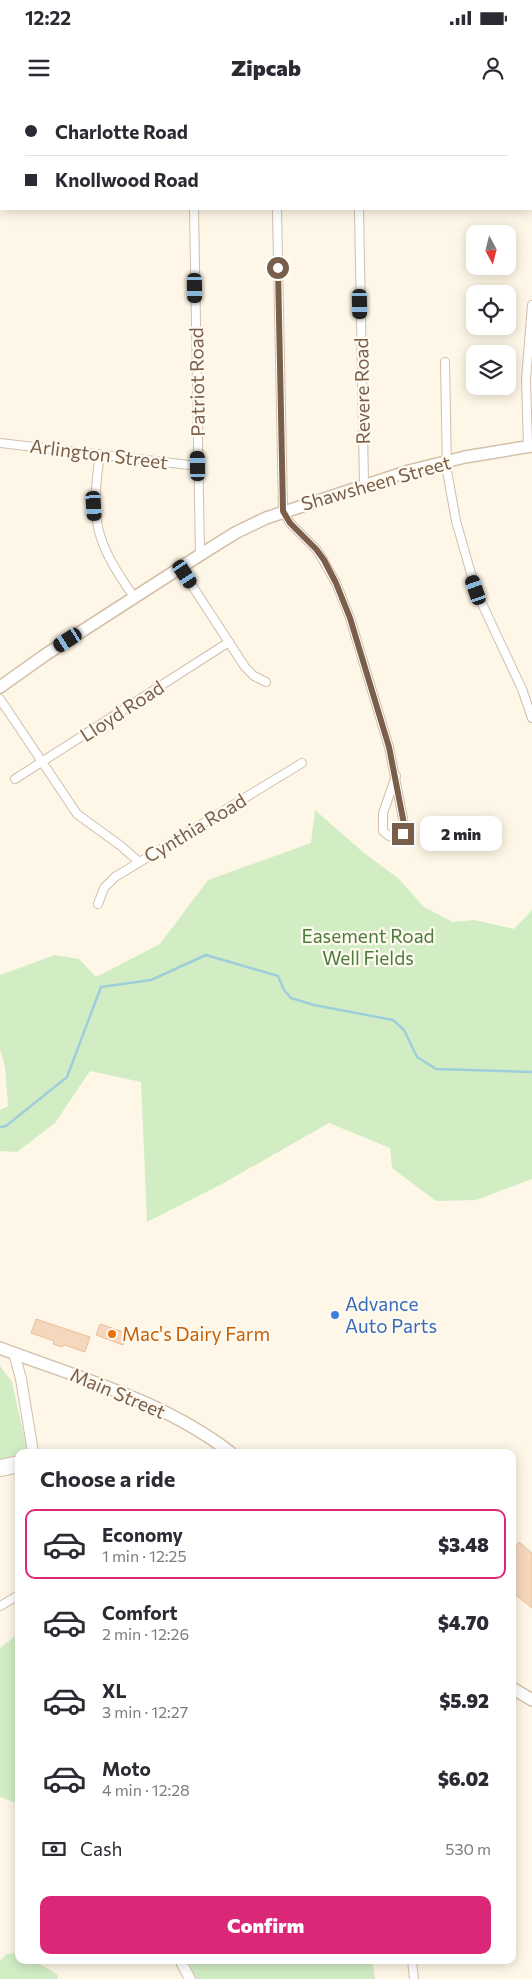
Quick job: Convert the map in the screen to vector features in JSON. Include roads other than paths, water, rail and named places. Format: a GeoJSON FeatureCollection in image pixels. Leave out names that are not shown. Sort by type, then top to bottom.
{"type":"FeatureCollection","features":[{"type":"Feature","properties":{"kind":"main road","name":"Shawsheen Street"},"geometry":{"type":"LineString","coordinates":[[0,686],[180,567],[241,530],[283,511],[364,484],[447,461],[530,446]]}},
{"type":"Feature","properties":{"kind":"main road","name":"Main Street"},"geometry":{"type":"LineString","coordinates":[[0,1348],[136,1398],[187,1424],[225,1449]]}},
{"type":"Feature","properties":{"kind":"main road"},"geometry":{"type":"LineString","coordinates":[[516,1693],[532,1700]]}},
{"type":"Feature","properties":{"kind":"street","name":"Patriot Road"},"geometry":{"type":"LineString","coordinates":[[194,210],[200,555]]}},
{"type":"Feature","properties":{"kind":"street"},"geometry":{"type":"LineString","coordinates":[[277,210],[283,511],[290,523],[316,549],[330,572],[341,595],[358,642],[396,776],[404,831],[399,836],[389,836],[383,832],[382,820],[396,776]]}},
{"type":"Feature","properties":{"kind":"street","name":"Revere Road"},"geometry":{"type":"LineString","coordinates":[[359,210],[364,484]]}},
{"type":"Feature","properties":{"kind":"street"},"geometry":{"type":"LineString","coordinates":[[530,446],[526,379],[532,305]]}},
{"type":"Feature","properties":{"kind":"street"},"geometry":{"type":"LineString","coordinates":[[445,362],[447,461],[451,496],[470,572],[486,615],[522,689],[532,718]]}},
{"type":"Feature","properties":{"kind":"street","name":"Arlington Street"},"geometry":{"type":"LineString","coordinates":[[0,442],[198,466]]}},
{"type":"Feature","properties":{"kind":"street"},"geometry":{"type":"LineString","coordinates":[[100,454],[95,493],[98,530],[107,554],[134,597]]}},
{"type":"Feature","properties":{"kind":"street"},"geometry":{"type":"LineString","coordinates":[[180,567],[249,672],[266,682]]}},
{"type":"Feature","properties":{"kind":"street","name":"Lloyd Road"},"geometry":{"type":"LineString","coordinates":[[16,779],[229,642]]}},
{"type":"Feature","properties":{"kind":"street"},"geometry":{"type":"LineString","coordinates":[[0,699],[77,814],[122,846],[139,862]]}},
{"type":"Feature","properties":{"kind":"street","name":"Cynthia Road"},"geometry":{"type":"LineString","coordinates":[[98,904],[104,888],[109,882],[302,763]]}},
{"type":"Feature","properties":{"kind":"street"},"geometry":{"type":"LineString","coordinates":[[14,1353],[32,1449]]}},
{"type":"Feature","properties":{"kind":"street"},"geometry":{"type":"LineString","coordinates":[[0,1464],[15,1461]]}},
{"type":"Feature","properties":{"kind":"street"},"geometry":{"type":"LineString","coordinates":[[0,1472],[15,1469]]}},
{"type":"Feature","properties":{"kind":"street"},"geometry":{"type":"LineString","coordinates":[[0,1606],[15,1597]]}},
{"type":"Feature","properties":{"kind":"street"},"geometry":{"type":"LineString","coordinates":[[182,1964],[190,1979]]}},
{"type":"Feature","properties":{"kind":"street"},"geometry":{"type":"LineString","coordinates":[[412,1964],[414,1979]]}},
{"type":"Feature","properties":{"kind":"waterway"},"geometry":{"type":"LineString","coordinates":[[0,1127],[6,1126],[67,1077],[101,987],[151,980],[206,955],[278,976],[284,990],[291,998],[314,1005],[393,1020],[404,1030],[417,1057],[436,1069],[532,1072]]}},
{"type":"Feature","properties":{"kind":"place","name":"Advance Auto Parts"},"geometry":{"type":"Point","coordinates":[335,1315]}},
{"type":"Feature","properties":{"kind":"place","name":"Mac's Dairy Farm"},"geometry":{"type":"Point","coordinates":[112,1334]}},
{"type":"Feature","properties":{"kind":"park label","name":"Easement Road Well Fields"},"geometry":{"type":"Point","coordinates":[368,947]}}]}
